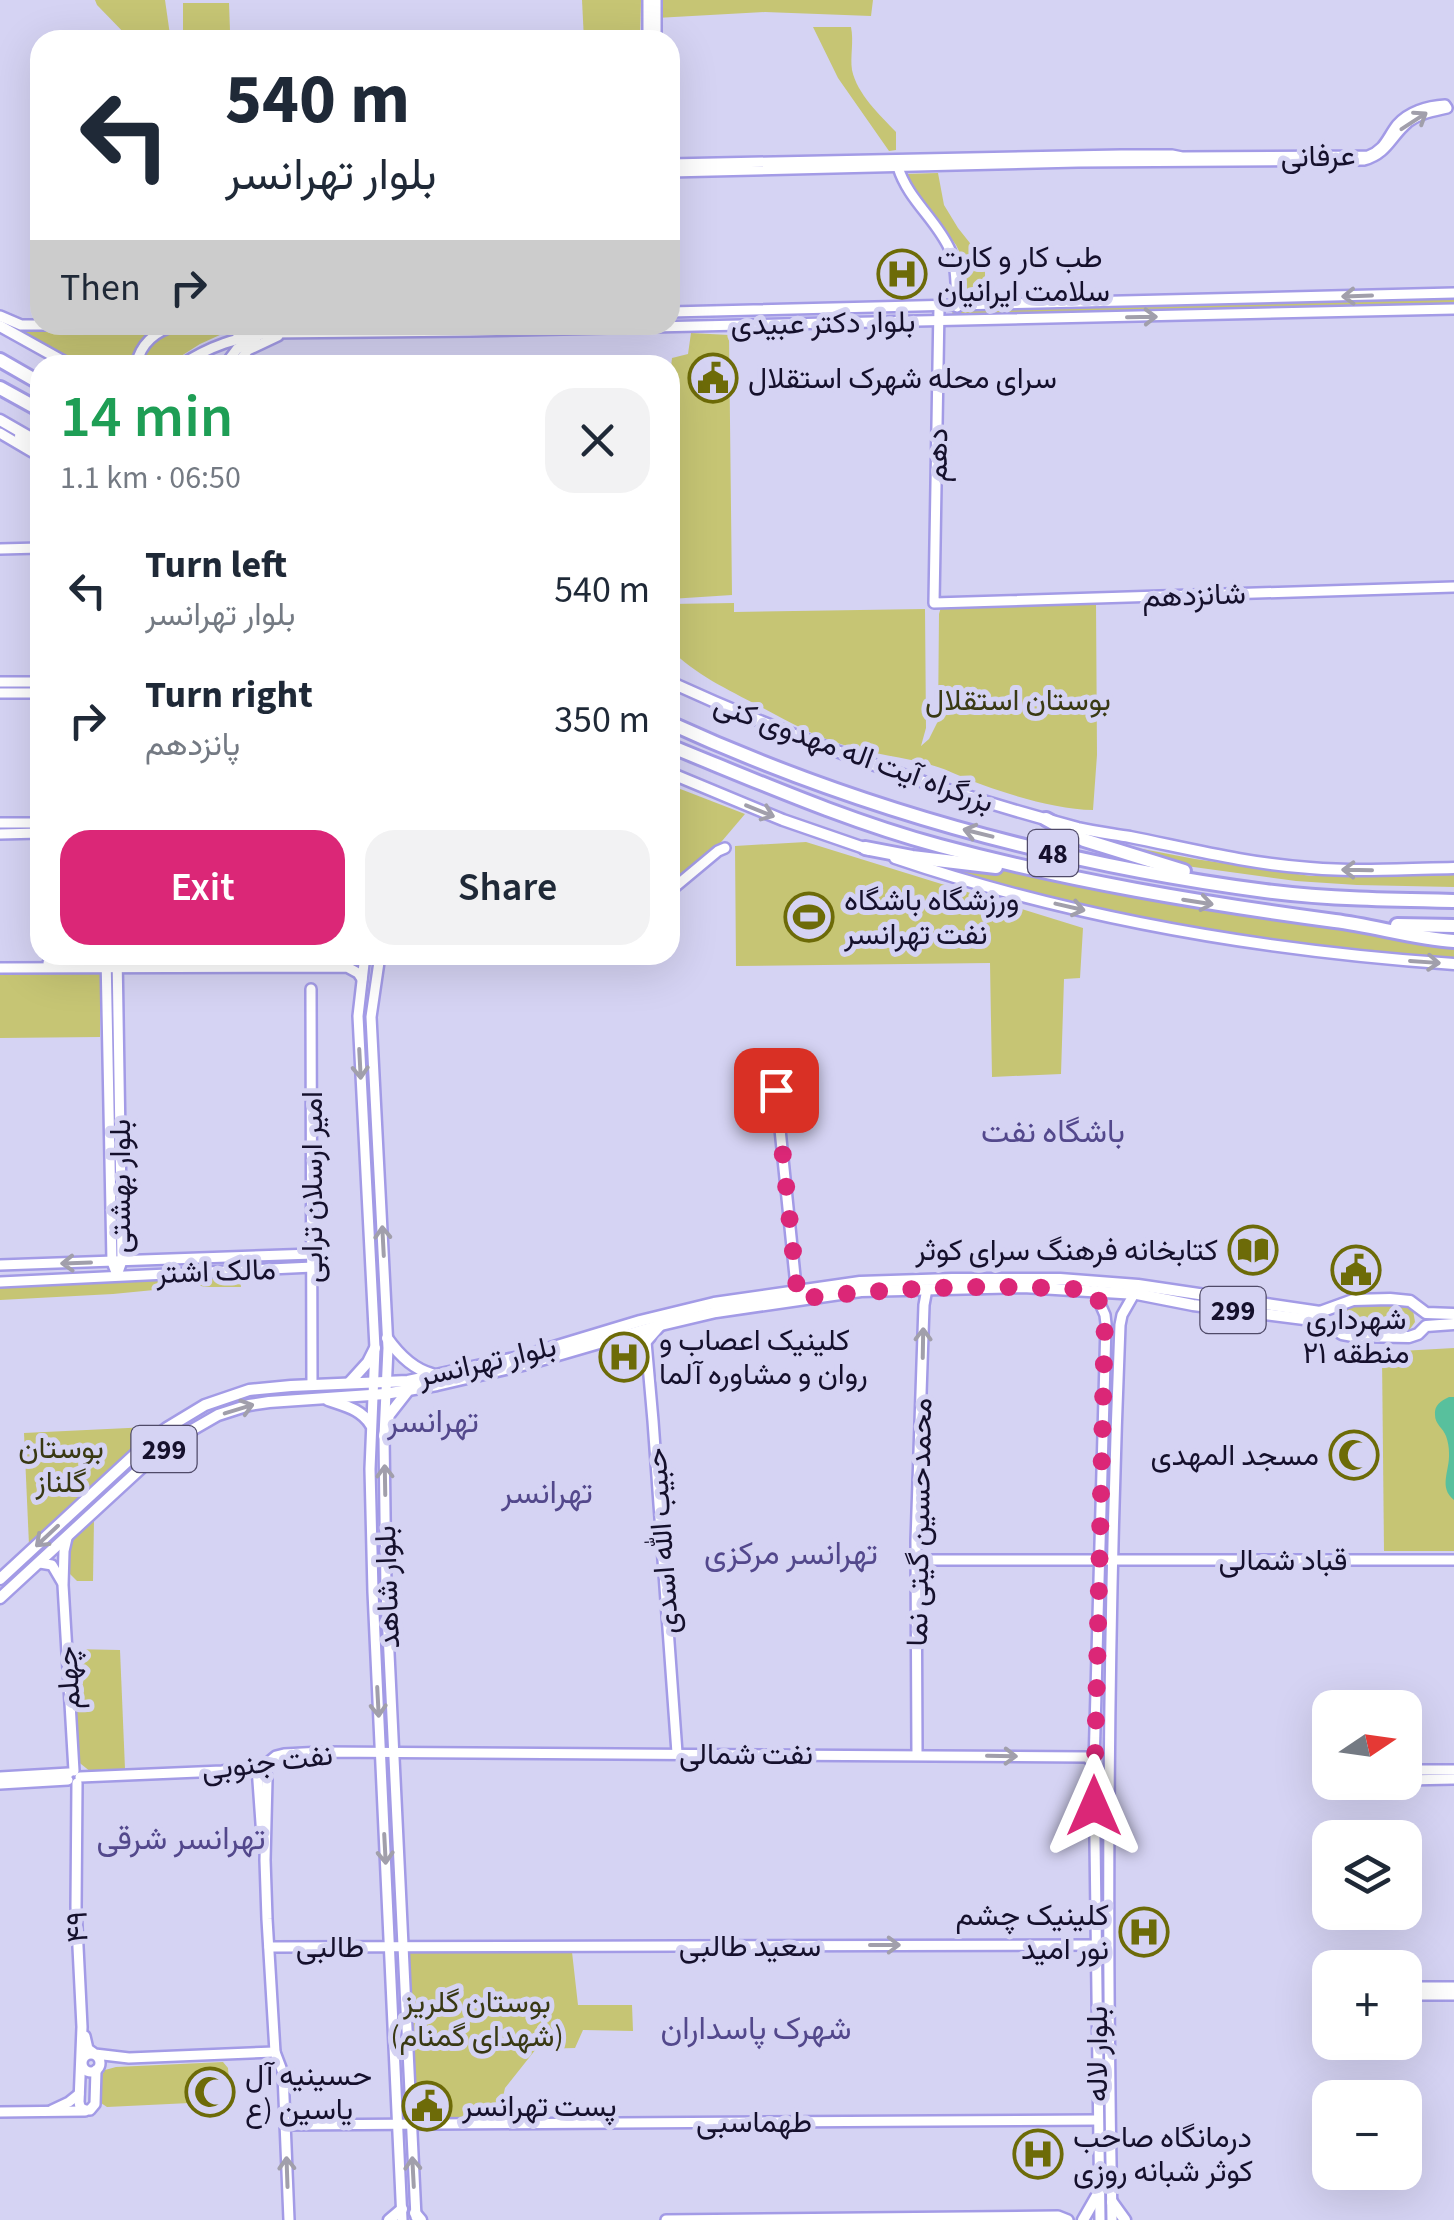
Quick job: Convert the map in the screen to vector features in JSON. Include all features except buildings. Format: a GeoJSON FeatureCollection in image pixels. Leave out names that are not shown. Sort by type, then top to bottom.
{"type":"FeatureCollection","features":[{"type":"Feature","properties":{"kind":"highway"},"geometry":{"type":"LineString","coordinates":[[0,360],[30,376]]}},
{"type":"Feature","properties":{"kind":"highway"},"geometry":{"type":"LineString","coordinates":[[0,388],[30,404]]}},
{"type":"Feature","properties":{"kind":"highway","name":"48"},"geometry":{"type":"LineString","coordinates":[[680,727],[786,773],[948,826],[1078,859],[1267,892],[1454,901]]}},
{"type":"Feature","properties":{"kind":"highway","name":"بزرگراه آیت اله مهدوی کنی"},"geometry":{"type":"LineString","coordinates":[[680,750],[802,800],[938,846],[1147,893],[1364,924]]}},
{"type":"Feature","properties":{"kind":"highway"},"geometry":{"type":"LineString","coordinates":[[1046,818],[1084,840],[1209,882]]}},
{"type":"Feature","properties":{"kind":"highway"},"geometry":{"type":"LineString","coordinates":[[865,848],[1044,872]]}},
{"type":"Feature","properties":{"kind":"highway"},"geometry":{"type":"LineString","coordinates":[[1364,924],[1454,941]]}},
{"type":"Feature","properties":{"kind":"highway","name":"48"},"geometry":{"type":"LineString","coordinates":[[1364,924],[1454,926]]}},
{"type":"Feature","properties":{"kind":"main road"},"geometry":{"type":"LineString","coordinates":[[0,326],[52,355]]}},
{"type":"Feature","properties":{"kind":"main road"},"geometry":{"type":"LineString","coordinates":[[3,426],[30,438]]}},
{"type":"Feature","properties":{"kind":"main road"},"geometry":{"type":"LineString","coordinates":[[3,426],[30,448]]}},
{"type":"Feature","properties":{"kind":"main road","name":"بزرگراه آیت اله مهدوی کنی"},"geometry":{"type":"LineString","coordinates":[[680,686],[910,777],[1078,828],[1204,854],[1306,868],[1454,868]]}},
{"type":"Feature","properties":{"kind":"main road"},"geometry":{"type":"LineString","coordinates":[[680,777],[783,820],[961,879],[1033,898],[1266,946],[1454,964]]}},
{"type":"Feature","properties":{"kind":"main road","name":"بلوار تهرانسر"},"geometry":{"type":"LineString","coordinates":[[797,1294],[860,1282],[1033,1278],[1138,1285],[1320,1312],[1353,1300],[1410,1301],[1421,1311]]}},
{"type":"Feature","properties":{"kind":"main road","name":"بلوار تهرانسر"},"geometry":{"type":"LineString","coordinates":[[0,1579],[117,1470],[167,1428],[205,1405],[240,1392],[312,1385],[348,1384],[407,1392],[512,1368],[714,1303],[797,1294],[1024,1287],[1134,1294],[1320,1321],[1346,1335],[1409,1337],[1420,1329]]}},
{"type":"Feature","properties":{"kind":"main road"},"geometry":{"type":"LineString","coordinates":[[1332,1308],[1332,1327]]}},
{"type":"Feature","properties":{"kind":"main road"},"geometry":{"type":"LineString","coordinates":[[1454,1314],[1421,1311],[1420,1329],[1454,1324]]}},
{"type":"Feature","properties":{"kind":"main road","name":"بلوار تهرانسر"},"geometry":{"type":"LineString","coordinates":[[0,1598],[152,1458],[208,1420],[249,1405],[380,1388],[642,1327]]}},
{"type":"Feature","properties":{"kind":"main road"},"geometry":{"type":"LineString","coordinates":[[388,1343],[420,1370],[434,1374]]}},
{"type":"Feature","properties":{"kind":"main road"},"geometry":{"type":"LineString","coordinates":[[348,1384],[375,1348]]}},
{"type":"Feature","properties":{"kind":"main road"},"geometry":{"type":"LineString","coordinates":[[384,1436],[390,1415],[407,1392]]}},
{"type":"Feature","properties":{"kind":"main road"},"geometry":{"type":"LineString","coordinates":[[322,1398],[358,1411],[371,1425]]}},
{"type":"Feature","properties":{"kind":"main road"},"geometry":{"type":"LineString","coordinates":[[1083,2220],[1099,2192]]}},
{"type":"Feature","properties":{"kind":"main road"},"geometry":{"type":"LineString","coordinates":[[1112,2202],[1125,2220]]}},
{"type":"Feature","properties":{"kind":"main road"},"geometry":{"type":"LineString","coordinates":[[388,2220],[402,2214]]}},
{"type":"Feature","properties":{"kind":"street"},"geometry":{"type":"LineString","coordinates":[[648,0],[648,30]]}},
{"type":"Feature","properties":{"kind":"street"},"geometry":{"type":"LineString","coordinates":[[656,0],[656,30]]}},
{"type":"Feature","properties":{"kind":"street","name":"عرفانی"},"geometry":{"type":"LineString","coordinates":[[680,168],[1133,154],[1368,156],[1386,145],[1407,115],[1433,106],[1447,108],[1416,116],[1386,148],[1364,160],[680,168]]}},
{"type":"Feature","properties":{"kind":"street"},"geometry":{"type":"LineString","coordinates":[[898,166],[902,182],[950,249],[957,306]]}},
{"type":"Feature","properties":{"kind":"street","name":"بلوار دکتر عبیدی"},"geometry":{"type":"LineString","coordinates":[[680,312],[1454,293]]}},
{"type":"Feature","properties":{"kind":"street","name":"دهم"},"geometry":{"type":"LineString","coordinates":[[934,603],[940,307]]}},
{"type":"Feature","properties":{"kind":"street","name":"بلوار دکتر عبیدی"},"geometry":{"type":"LineString","coordinates":[[680,325],[1454,310]]}},
{"type":"Feature","properties":{"kind":"street"},"geometry":{"type":"LineString","coordinates":[[0,316],[30,325]]}},
{"type":"Feature","properties":{"kind":"street"},"geometry":{"type":"LineString","coordinates":[[140,355],[155,335]]}},
{"type":"Feature","properties":{"kind":"street","name":"بلوار دکتر عبیدی"},"geometry":{"type":"LineString","coordinates":[[197,355],[248,335]]}},
{"type":"Feature","properties":{"kind":"street"},"geometry":{"type":"LineString","coordinates":[[234,355],[260,335]]}},
{"type":"Feature","properties":{"kind":"street"},"geometry":{"type":"LineString","coordinates":[[244,355],[256,345],[282,335]]}},
{"type":"Feature","properties":{"kind":"street"},"geometry":{"type":"LineString","coordinates":[[0,549],[30,548]]}},
{"type":"Feature","properties":{"kind":"street","name":"شانزدهم"},"geometry":{"type":"LineString","coordinates":[[934,603],[1454,587]]}},
{"type":"Feature","properties":{"kind":"street"},"geometry":{"type":"LineString","coordinates":[[0,682],[30,682]]}},
{"type":"Feature","properties":{"kind":"street"},"geometry":{"type":"LineString","coordinates":[[0,693],[30,693]]}},
{"type":"Feature","properties":{"kind":"street"},"geometry":{"type":"LineString","coordinates":[[0,823],[30,822]]}},
{"type":"Feature","properties":{"kind":"street"},"geometry":{"type":"LineString","coordinates":[[0,834],[30,833]]}},
{"type":"Feature","properties":{"kind":"street"},"geometry":{"type":"LineString","coordinates":[[680,883],[724,848]]}},
{"type":"Feature","properties":{"kind":"street"},"geometry":{"type":"LineString","coordinates":[[0,966],[30,965]]}},
{"type":"Feature","properties":{"kind":"street","name":"بلوار بهشتی"},"geometry":{"type":"LineString","coordinates":[[112,965],[118,1275]]}},
{"type":"Feature","properties":{"kind":"street"},"geometry":{"type":"LineString","coordinates":[[230,965],[347,968],[362,979]]}},
{"type":"Feature","properties":{"kind":"street","name":"بلوار شاهد"},"geometry":{"type":"LineString","coordinates":[[363,965],[358,1036],[375,1348],[384,1436],[387,1602],[418,2218]]}},
{"type":"Feature","properties":{"kind":"street","name":"بلوار شاهد"},"geometry":{"type":"LineString","coordinates":[[379,965],[371,1017],[388,1343],[371,1425],[373,1592],[402,2214]]}},
{"type":"Feature","properties":{"kind":"street","name":"امیر ارسلان ترابی"},"geometry":{"type":"LineString","coordinates":[[311,989],[312,1385]]}},
{"type":"Feature","properties":{"kind":"street"},"geometry":{"type":"LineString","coordinates":[[776,1090],[797,1294]]}},
{"type":"Feature","properties":{"kind":"street","name":"مالک اشتر"},"geometry":{"type":"LineString","coordinates":[[0,1265],[313,1254]]}},
{"type":"Feature","properties":{"kind":"street","name":"مالک اشتر"},"geometry":{"type":"LineString","coordinates":[[0,1282],[313,1267]]}},
{"type":"Feature","properties":{"kind":"street","name":"محمدحسین گیتی نما"},"geometry":{"type":"LineString","coordinates":[[917,1755],[916,1560],[927,1288]]}},
{"type":"Feature","properties":{"kind":"street","name":"بلوار لاله"},"geometry":{"type":"LineString","coordinates":[[1094,1290],[1105,1315],[1094,1765],[1100,2220]]}},
{"type":"Feature","properties":{"kind":"street","name":"بلوار لاله"},"geometry":{"type":"LineString","coordinates":[[1112,2220],[1112,1561],[1122,1316],[1134,1294]]}},
{"type":"Feature","properties":{"kind":"street"},"geometry":{"type":"LineString","coordinates":[[642,1327],[646,1342]]}},
{"type":"Feature","properties":{"kind":"street"},"geometry":{"type":"LineString","coordinates":[[642,1327],[646,1342]]}},
{"type":"Feature","properties":{"kind":"street","name":"حبیب الله اسدی"},"geometry":{"type":"LineString","coordinates":[[642,1327],[677,1754]]}},
{"type":"Feature","properties":{"kind":"street"},"geometry":{"type":"LineString","coordinates":[[375,1348],[388,1343]]}},
{"type":"Feature","properties":{"kind":"street"},"geometry":{"type":"LineString","coordinates":[[1104,1367],[1118,1368]]}},
{"type":"Feature","properties":{"kind":"street","name":"چهلم"},"geometry":{"type":"LineString","coordinates":[[66,1538],[64,1585],[73,1778]]}},
{"type":"Feature","properties":{"kind":"street","name":"قباد شمالی"},"geometry":{"type":"LineString","coordinates":[[916,1560],[1454,1560]]}},
{"type":"Feature","properties":{"kind":"street"},"geometry":{"type":"LineString","coordinates":[[40,1563],[52,1565],[64,1585]]}},
{"type":"Feature","properties":{"kind":"street","name":"نفت شمالی"},"geometry":{"type":"LineString","coordinates":[[394,1752],[1086,1757],[1094,1765]]}},
{"type":"Feature","properties":{"kind":"street","name":"نفت جنوبی"},"geometry":{"type":"LineString","coordinates":[[0,1780],[222,1771],[261,1766],[284,1754],[394,1752]]}},
{"type":"Feature","properties":{"kind":"street"},"geometry":{"type":"LineString","coordinates":[[261,1766],[260,1820],[275,2052],[283,2074],[289,2220]]}},
{"type":"Feature","properties":{"kind":"street"},"geometry":{"type":"LineString","coordinates":[[1422,1770],[1454,1770]]}},
{"type":"Feature","properties":{"kind":"street","name":"۴۹"},"geometry":{"type":"LineString","coordinates":[[73,1778],[82,2027],[80,2104],[87,2111]]}},
{"type":"Feature","properties":{"kind":"street"},"geometry":{"type":"LineString","coordinates":[[1422,1780],[1454,1780]]}},
{"type":"Feature","properties":{"kind":"street","name":"سعید طالبی"},"geometry":{"type":"LineString","coordinates":[[390,1947],[1110,1945]]}},
{"type":"Feature","properties":{"kind":"street","name":"طالبی"},"geometry":{"type":"LineString","coordinates":[[269,1947],[390,1947]]}},
{"type":"Feature","properties":{"kind":"street"},"geometry":{"type":"LineString","coordinates":[[1422,1991],[1454,1991]]}},
{"type":"Feature","properties":{"kind":"street"},"geometry":{"type":"LineString","coordinates":[[0,2112],[92,2109],[98,2058],[88,2049],[82,2027]]}},
{"type":"Feature","properties":{"kind":"street"},"geometry":{"type":"LineString","coordinates":[[128,2058],[86,2071],[81,2063],[86,2055],[95,2054],[128,2058],[275,2052]]}},
{"type":"Feature","properties":{"kind":"street"},"geometry":{"type":"LineString","coordinates":[[52,2110],[81,2092]]}},
{"type":"Feature","properties":{"kind":"street","name":"طهماسبی"},"geometry":{"type":"LineString","coordinates":[[398,2124],[1098,2120]]}},
{"type":"Feature","properties":{"kind":"street"},"geometry":{"type":"LineString","coordinates":[[285,2125],[398,2124]]}},
{"type":"Feature","properties":{"kind":"street"},"geometry":{"type":"LineString","coordinates":[[1098,2164],[1105,2171],[1112,2164]]}},
{"type":"Feature","properties":{"kind":"street"},"geometry":{"type":"LineString","coordinates":[[666,2220],[980,2216],[1058,2216],[1068,2220]]}},
{"type":"Feature","properties":{"kind":"green space"},"geometry":{"type":"Polygon","coordinates":[[[95,0],[165,0],[169,30],[121,30],[95,0]]]}},
{"type":"Feature","properties":{"kind":"green space"},"geometry":{"type":"Polygon","coordinates":[[[582,0],[641,0],[640,30],[584,30],[582,0]]]}},
{"type":"Feature","properties":{"kind":"green space"},"geometry":{"type":"Polygon","coordinates":[[[656,0],[873,0],[871,16],[765,12],[656,18],[656,0]]]}},
{"type":"Feature","properties":{"kind":"green space"},"geometry":{"type":"Polygon","coordinates":[[[183,3],[229,3],[230,30],[183,30],[183,3]]]}},
{"type":"Feature","properties":{"kind":"green space"},"geometry":{"type":"Polygon","coordinates":[[[813,27],[851,27],[855,79],[870,104],[896,132],[896,150],[889,151],[838,78],[813,27]]]}},
{"type":"Feature","properties":{"kind":"green space"},"geometry":{"type":"Polygon","coordinates":[[[938,173],[944,205],[985,262],[985,299],[963,299],[962,257],[904,174],[938,173]]]}},
{"type":"Feature","properties":{"kind":"green space"},"geometry":{"type":"Polygon","coordinates":[[[1454,298],[1454,306],[953,317],[952,313],[956,309],[1454,298]]]}},
{"type":"Feature","properties":{"kind":"green space"},"geometry":{"type":"Polygon","coordinates":[[[9,326],[30,331],[30,335],[149,335],[134,355],[63,355],[9,326]]]}},
{"type":"Feature","properties":{"kind":"green space"},"geometry":{"type":"Polygon","coordinates":[[[691,333],[729,335],[732,595],[680,598],[680,356],[688,354],[691,333]]]}},
{"type":"Feature","properties":{"kind":"green space"},"geometry":{"type":"Polygon","coordinates":[[[220,335],[183,355],[144,355],[158,338],[220,335]]]}},
{"type":"Feature","properties":{"kind":"green space","name":"بوستان استقلال"},"geometry":{"type":"Polygon","coordinates":[[[1096,602],[1097,755],[1093,810],[1022,798],[928,764],[826,739],[712,681],[680,658],[680,604],[734,603],[734,612],[925,609],[926,728],[921,746],[938,721],[941,607],[1096,602]]]}},
{"type":"Feature","properties":{"kind":"green space"},"geometry":{"type":"Polygon","coordinates":[[[680,789],[745,814],[705,861],[680,879],[680,789]]]}},
{"type":"Feature","properties":{"kind":"green space"},"geometry":{"type":"Polygon","coordinates":[[[806,842],[1083,928],[1080,978],[1064,979],[1061,1074],[992,1077],[990,963],[736,966],[735,846],[806,842]]]}},
{"type":"Feature","properties":{"kind":"green space"},"geometry":{"type":"Polygon","coordinates":[[[1106,842],[1311,876],[1454,875],[1454,887],[1296,881],[1179,865],[1106,842]]]}},
{"type":"Feature","properties":{"kind":"green space"},"geometry":{"type":"Polygon","coordinates":[[[912,859],[1005,870],[1170,903],[1454,945],[1454,960],[1324,949],[1167,924],[1013,888],[912,859]]]}},
{"type":"Feature","properties":{"kind":"green space"},"geometry":{"type":"Polygon","coordinates":[[[101,972],[100,1037],[0,1038],[0,973],[101,972]]]}},
{"type":"Feature","properties":{"kind":"green space"},"geometry":{"type":"Polygon","coordinates":[[[240,1275],[241,1287],[205,1287],[186,1282],[113,1294],[0,1300],[0,1286],[240,1275]]]}},
{"type":"Feature","properties":{"kind":"green space"},"geometry":{"type":"Polygon","coordinates":[[[1389,1304],[1413,1310],[1415,1322],[1410,1329],[1350,1332],[1339,1325],[1339,1312],[1346,1305],[1389,1304]]]}},
{"type":"Feature","properties":{"kind":"green space"},"geometry":{"type":"Polygon","coordinates":[[[1454,1348],[1454,1551],[1384,1551],[1383,1352],[1454,1348]]]}},
{"type":"Feature","properties":{"kind":"green space","name":"بوستان گلناز"},"geometry":{"type":"Polygon","coordinates":[[[157,1428],[29,1545],[24,1433],[157,1428]]]}},
{"type":"Feature","properties":{"kind":"green space"},"geometry":{"type":"Polygon","coordinates":[[[94,1519],[93,1581],[77,1581],[68,1572],[69,1544],[94,1519]]]}},
{"type":"Feature","properties":{"kind":"green space"},"geometry":{"type":"Polygon","coordinates":[[[71,1649],[120,1650],[125,1769],[91,1772],[76,1760],[71,1649]]]}},
{"type":"Feature","properties":{"kind":"green space","name":"بوستان گلریز (شهدای گمنام)"},"geometry":{"type":"Polygon","coordinates":[[[409,1952],[572,1952],[578,2005],[632,2005],[633,2031],[583,2030],[575,2048],[536,2049],[505,2088],[498,2118],[416,2119],[409,1952]]]}},
{"type":"Feature","properties":{"kind":"green space"},"geometry":{"type":"Polygon","coordinates":[[[223,2062],[229,2081],[190,2085],[190,2103],[107,2107],[101,2103],[99,2080],[105,2070],[223,2062]]]}},
{"type":"Feature","properties":{"kind":"shaded area"},"geometry":{"type":"Polygon","coordinates":[[[1454,1397],[1454,1500],[1446,1484],[1448,1442],[1435,1415],[1437,1406],[1454,1397]]]}},
{"type":"Feature","properties":{"kind":"place","name":"طب کار و کارت سلامت ایرانیان"},"geometry":{"type":"Point","coordinates":[902,274]}},
{"type":"Feature","properties":{"kind":"place","name":"سرای محله شهرک استقلال"},"geometry":{"type":"Point","coordinates":[713,378]}},
{"type":"Feature","properties":{"kind":"place","name":"ورزشگاه باشگاه نفت تهرانسر"},"geometry":{"type":"Point","coordinates":[809,917]}},
{"type":"Feature","properties":{"kind":"place","name":"کتابخانه فرهنگ سرای کوثر"},"geometry":{"type":"Point","coordinates":[1253,1250]}},
{"type":"Feature","properties":{"kind":"place","name":"شهرداری منطقه ۲۱"},"geometry":{"type":"Point","coordinates":[1356,1270]}},
{"type":"Feature","properties":{"kind":"place","name":"کلینیک اعصاب و روان و مشاوره آلما"},"geometry":{"type":"Point","coordinates":[624,1357]}},
{"type":"Feature","properties":{"kind":"place","name":"مسجد المهدی"},"geometry":{"type":"Point","coordinates":[1354,1455]}},
{"type":"Feature","properties":{"kind":"place","name":"کلینیک چشم نور امید"},"geometry":{"type":"Point","coordinates":[1144,1932]}},
{"type":"Feature","properties":{"kind":"place","name":"حسینیه آل یاسین (ع"},"geometry":{"type":"Point","coordinates":[210,2092]}},
{"type":"Feature","properties":{"kind":"place","name":"پست تهرانسر"},"geometry":{"type":"Point","coordinates":[427,2106]}},
{"type":"Feature","properties":{"kind":"place","name":"درمانگاه صاحب کوثر شبانه روزی"},"geometry":{"type":"Point","coordinates":[1038,2154]}},
{"type":"Feature","properties":{"kind":"district","name":"باشگاه نفت"},"geometry":{"type":"Point","coordinates":[1053,1131]}},
{"type":"Feature","properties":{"kind":"district","name":"تهرانسر"},"geometry":{"type":"Point","coordinates":[433,1421]}},
{"type":"Feature","properties":{"kind":"district","name":"تهرانسر"},"geometry":{"type":"Point","coordinates":[547,1492]}},
{"type":"Feature","properties":{"kind":"district","name":"تهرانسر مرکزی"},"geometry":{"type":"Point","coordinates":[791,1553]}},
{"type":"Feature","properties":{"kind":"district","name":"تهرانسر شرقی"},"geometry":{"type":"Point","coordinates":[181,1838]}},
{"type":"Feature","properties":{"kind":"district","name":"شهرک پاسداران"},"geometry":{"type":"Point","coordinates":[756,2028]}},
{"type":"Feature","properties":{"kind":"route"},"geometry":{"type":"LineString","coordinates":[[776,1090],[798,1299],[861,1291],[953,1288],[1094,1290],[1106,1324],[1094,1806]]}}]}
